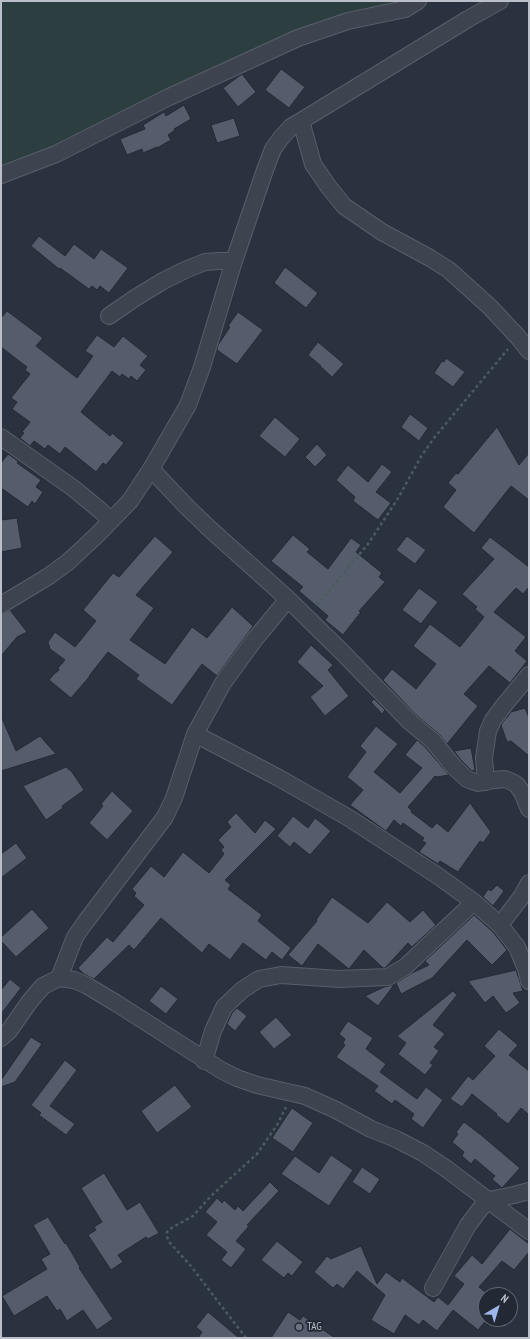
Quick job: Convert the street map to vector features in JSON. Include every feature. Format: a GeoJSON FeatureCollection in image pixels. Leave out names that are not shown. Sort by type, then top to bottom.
{"type":"FeatureCollection","features":[{"type":"Feature","properties":{"kind":"street"},"geometry":{"type":"LineString","coordinates":[[1,175],[56,154],[167,98],[298,38],[348,21],[405,9],[418,1]]}},
{"type":"Feature","properties":{"kind":"street"},"geometry":{"type":"LineString","coordinates":[[1,605],[26,591],[68,562],[130,501],[151,469],[188,405],[202,367],[234,261],[273,149],[281,138],[291,127],[500,1]]}},
{"type":"Feature","properties":{"kind":"street"},"geometry":{"type":"LineString","coordinates":[[302,121],[313,164],[344,206],[382,232],[450,270],[490,307],[529,351]]}},
{"type":"Feature","properties":{"kind":"street"},"geometry":{"type":"LineString","coordinates":[[108,316],[163,281],[185,270],[205,262],[234,261]]}},
{"type":"Feature","properties":{"kind":"street"},"geometry":{"type":"LineString","coordinates":[[1,437],[73,488],[111,521]]}},
{"type":"Feature","properties":{"kind":"street"},"geometry":{"type":"LineString","coordinates":[[151,469],[187,507],[288,599],[408,720],[433,741],[454,767],[467,779],[478,783],[505,779],[516,784],[522,792],[529,809]]}},
{"type":"Feature","properties":{"kind":"street"},"geometry":{"type":"LineString","coordinates":[[59,978],[75,937],[165,817],[179,785],[195,734],[223,683],[255,638],[288,599]]}},
{"type":"Feature","properties":{"kind":"street"},"geometry":{"type":"LineString","coordinates":[[486,782],[484,758],[488,731],[493,720],[529,675]]}},
{"type":"Feature","properties":{"kind":"street"},"geometry":{"type":"LineString","coordinates":[[195,734],[279,778],[349,818],[438,876],[474,902],[500,925],[518,947],[529,981]]}},
{"type":"Feature","properties":{"kind":"street"},"geometry":{"type":"LineString","coordinates":[[500,925],[522,896],[529,883]]}},
{"type":"Feature","properties":{"kind":"street"},"geometry":{"type":"LineString","coordinates":[[204,1061],[213,1030],[224,1007],[242,990],[259,979],[281,975],[340,979],[388,977],[405,967],[474,902]]}},
{"type":"Feature","properties":{"kind":"street"},"geometry":{"type":"LineString","coordinates":[[1,1038],[9,1031],[30,1001],[43,986],[59,978],[74,980],[86,985],[135,1015],[204,1061],[237,1078],[257,1085],[305,1096],[423,1153],[489,1200],[529,1231]]}},
{"type":"Feature","properties":{"kind":"street"},"geometry":{"type":"LineString","coordinates":[[434,1288],[468,1225],[481,1208],[489,1200],[529,1191]]}},
{"type":"Feature","properties":{"kind":"path"},"geometry":{"type":"LineString","coordinates":[[307,618],[368,544],[397,500],[418,462],[430,444],[518,337]]}},
{"type":"Feature","properties":{"kind":"path"},"geometry":{"type":"LineString","coordinates":[[246,1338],[190,1265],[170,1243],[167,1232],[193,1216],[211,1196],[257,1154],[277,1125],[292,1093]]}},
{"type":"Feature","properties":{"kind":"shaded area"},"geometry":{"type":"Polygon","coordinates":[[[1,1],[404,1],[53,148],[1,167],[1,1]]]}},
{"type":"Feature","properties":{"kind":"building"},"geometry":{"type":"Polygon","coordinates":[[[281,69],[305,87],[289,108],[265,90],[281,69]]]}},
{"type":"Feature","properties":{"kind":"building"},"geometry":{"type":"Polygon","coordinates":[[[242,74],[256,92],[238,107],[223,88],[242,74]]]}},
{"type":"Feature","properties":{"kind":"building"},"geometry":{"type":"Polygon","coordinates":[[[184,105],[191,119],[174,129],[175,130],[168,135],[171,140],[157,148],[143,153],[142,149],[127,155],[120,139],[145,129],[143,125],[164,112],[166,116],[184,105]]]}},
{"type":"Feature","properties":{"kind":"building"},"geometry":{"type":"Polygon","coordinates":[[[234,118],[240,136],[217,143],[211,125],[234,118]]]}},
{"type":"Feature","properties":{"kind":"building"},"geometry":{"type":"Polygon","coordinates":[[[39,236],[65,256],[74,244],[94,259],[101,249],[128,268],[109,293],[100,286],[97,290],[92,286],[89,289],[60,268],[59,269],[31,246],[39,236]]]}},
{"type":"Feature","properties":{"kind":"building"},"geometry":{"type":"Polygon","coordinates":[[[285,267],[318,293],[306,308],[274,283],[285,267]]]}},
{"type":"Feature","properties":{"kind":"building"},"geometry":{"type":"Polygon","coordinates":[[[7,311],[43,338],[36,346],[77,378],[93,356],[85,351],[97,335],[114,347],[123,336],[148,356],[140,365],[146,370],[137,381],[131,376],[129,379],[122,374],[120,377],[112,371],[81,412],[110,436],[112,433],[124,443],[106,465],[103,463],[96,472],[65,447],[60,454],[48,445],[45,449],[34,441],[30,446],[20,438],[24,433],[22,432],[30,422],[12,409],[17,402],[11,398],[30,374],[25,370],[27,367],[1,347],[1,318],[7,311]]]}},
{"type":"Feature","properties":{"kind":"building"},"geometry":{"type":"Polygon","coordinates":[[[238,312],[263,330],[237,364],[217,350],[218,345],[230,327],[228,326],[238,312]]]}},
{"type":"Feature","properties":{"kind":"building"},"geometry":{"type":"Polygon","coordinates":[[[318,342],[344,364],[332,377],[308,355],[318,342]]]}},
{"type":"Feature","properties":{"kind":"building"},"geometry":{"type":"Polygon","coordinates":[[[446,358],[465,372],[453,387],[434,373],[442,361],[444,362],[446,358]]]}},
{"type":"Feature","properties":{"kind":"building"},"geometry":{"type":"Polygon","coordinates":[[[410,414],[428,428],[419,441],[401,427],[410,414]]]}},
{"type":"Feature","properties":{"kind":"building"},"geometry":{"type":"Polygon","coordinates":[[[275,417],[300,439],[285,457],[259,436],[275,417]]]}},
{"type":"Feature","properties":{"kind":"building"},"geometry":{"type":"Polygon","coordinates":[[[497,427],[519,465],[529,453],[529,500],[511,486],[474,533],[443,507],[456,490],[448,483],[456,473],[458,474],[497,427]]]}},
{"type":"Feature","properties":{"kind":"building"},"geometry":{"type":"Polygon","coordinates":[[[317,444],[327,455],[315,467],[305,457],[317,444]]]}},
{"type":"Feature","properties":{"kind":"building"},"geometry":{"type":"Polygon","coordinates":[[[8,454],[18,461],[17,463],[41,480],[36,487],[43,492],[35,504],[32,501],[28,507],[1,488],[1,463],[8,454]]]}},
{"type":"Feature","properties":{"kind":"building"},"geometry":{"type":"Polygon","coordinates":[[[382,464],[392,472],[376,492],[391,503],[378,520],[353,501],[355,497],[336,480],[348,465],[368,482],[382,464]]]}},
{"type":"Feature","properties":{"kind":"building"},"geometry":{"type":"Polygon","coordinates":[[[17,518],[22,548],[1,552],[1,520],[17,518]]]}},
{"type":"Feature","properties":{"kind":"building"},"geometry":{"type":"Polygon","coordinates":[[[293,535],[310,549],[307,552],[328,569],[351,538],[361,545],[356,552],[382,573],[379,577],[385,582],[359,611],[361,612],[343,635],[325,620],[328,616],[299,591],[303,587],[271,561],[293,535]]]}},
{"type":"Feature","properties":{"kind":"building"},"geometry":{"type":"Polygon","coordinates":[[[155,536],[173,552],[136,595],[154,608],[130,640],[165,664],[192,627],[207,638],[232,607],[253,626],[217,676],[202,664],[172,705],[136,679],[139,675],[108,652],[71,698],[49,680],[59,670],[58,668],[65,660],[50,649],[48,642],[55,632],[75,647],[96,621],[83,610],[113,573],[119,577],[155,536]]]}},
{"type":"Feature","properties":{"kind":"building"},"geometry":{"type":"Polygon","coordinates":[[[407,536],[426,550],[415,564],[396,550],[407,536]]]}},
{"type":"Feature","properties":{"kind":"building"},"geometry":{"type":"Polygon","coordinates":[[[490,537],[529,567],[529,587],[523,594],[516,588],[494,612],[526,637],[515,651],[527,661],[510,683],[489,666],[464,694],[478,706],[447,744],[439,734],[414,713],[383,680],[392,669],[416,689],[436,664],[413,646],[430,624],[460,647],[484,617],[475,609],[477,607],[462,594],[494,559],[481,548],[490,537]]]}},
{"type":"Feature","properties":{"kind":"building"},"geometry":{"type":"Polygon","coordinates":[[[419,588],[438,602],[421,624],[402,610],[419,588]]]}},
{"type":"Feature","properties":{"kind":"building"},"geometry":{"type":"Polygon","coordinates":[[[10,610],[27,632],[17,637],[1,656],[1,614],[10,610]]]}},
{"type":"Feature","properties":{"kind":"building"},"geometry":{"type":"Polygon","coordinates":[[[311,645],[333,665],[328,670],[349,696],[325,716],[310,697],[323,686],[297,662],[311,645]]]}},
{"type":"Feature","properties":{"kind":"building"},"geometry":{"type":"Polygon","coordinates":[[[374,699],[385,710],[382,714],[371,702],[374,699]]]}},
{"type":"Feature","properties":{"kind":"building"},"geometry":{"type":"Polygon","coordinates":[[[525,708],[529,718],[529,756],[511,741],[507,742],[501,725],[511,712],[525,708]]]}},
{"type":"Feature","properties":{"kind":"building"},"geometry":{"type":"Polygon","coordinates":[[[1,716],[16,751],[40,736],[56,754],[1,771],[1,716]]]}},
{"type":"Feature","properties":{"kind":"building"},"geometry":{"type":"Polygon","coordinates":[[[376,726],[398,744],[374,772],[400,793],[422,768],[405,755],[417,740],[426,748],[449,775],[435,776],[408,807],[412,811],[411,812],[432,828],[437,823],[448,832],[470,803],[491,832],[483,843],[480,841],[458,872],[440,861],[438,864],[419,852],[426,843],[422,841],[424,838],[403,823],[401,826],[394,820],[386,831],[350,805],[363,790],[347,777],[366,752],[360,746],[376,726]]]}},
{"type":"Feature","properties":{"kind":"building"},"geometry":{"type":"Polygon","coordinates":[[[471,748],[475,770],[472,771],[454,751],[471,748]]]}},
{"type":"Feature","properties":{"kind":"building"},"geometry":{"type":"Polygon","coordinates":[[[66,767],[72,772],[84,790],[46,820],[23,786],[66,767]]]}},
{"type":"Feature","properties":{"kind":"building"},"geometry":{"type":"Polygon","coordinates":[[[112,791],[133,811],[107,840],[89,823],[103,806],[101,804],[112,791]]]}},
{"type":"Feature","properties":{"kind":"building"},"geometry":{"type":"Polygon","coordinates":[[[236,813],[255,833],[265,820],[276,829],[225,880],[231,885],[228,889],[262,915],[258,921],[291,948],[282,960],[272,952],[266,960],[243,943],[230,960],[209,944],[202,953],[161,918],[134,950],[129,945],[94,979],[84,974],[78,968],[107,937],[113,942],[144,905],[134,896],[136,893],[132,889],[151,866],[164,877],[183,852],[209,873],[224,854],[221,850],[224,847],[218,840],[231,827],[227,822],[236,813]]]}},
{"type":"Feature","properties":{"kind":"building"},"geometry":{"type":"Polygon","coordinates":[[[293,816],[308,828],[315,818],[331,831],[310,855],[294,842],[290,847],[277,836],[293,816]]]}},
{"type":"Feature","properties":{"kind":"building"},"geometry":{"type":"Polygon","coordinates":[[[16,843],[27,858],[1,878],[1,854],[16,843]]]}},
{"type":"Feature","properties":{"kind":"building"},"geometry":{"type":"Polygon","coordinates":[[[497,885],[504,891],[493,906],[483,897],[488,889],[491,891],[497,885]]]}},
{"type":"Feature","properties":{"kind":"building"},"geometry":{"type":"Polygon","coordinates":[[[332,897],[368,923],[387,902],[410,922],[423,910],[436,925],[412,947],[408,943],[385,968],[383,968],[364,950],[349,969],[318,944],[302,966],[288,955],[317,921],[316,920],[332,897]]]}},
{"type":"Feature","properties":{"kind":"building"},"geometry":{"type":"Polygon","coordinates":[[[32,909],[49,928],[16,957],[1,941],[1,937],[32,909]]]}},
{"type":"Feature","properties":{"kind":"building"},"geometry":{"type":"Polygon","coordinates":[[[474,915],[493,932],[507,950],[492,965],[467,940],[432,978],[401,994],[396,983],[429,965],[425,961],[474,915]]]}},
{"type":"Feature","properties":{"kind":"building"},"geometry":{"type":"Polygon","coordinates":[[[516,970],[523,991],[513,993],[520,1003],[506,1013],[493,996],[485,1003],[468,981],[516,970]]]}},
{"type":"Feature","properties":{"kind":"building"},"geometry":{"type":"Polygon","coordinates":[[[10,979],[21,988],[1,1014],[1,990],[10,979]]]}},
{"type":"Feature","properties":{"kind":"building"},"geometry":{"type":"Polygon","coordinates":[[[394,985],[378,1006],[365,996],[384,987],[394,985]]]}},
{"type":"Feature","properties":{"kind":"building"},"geometry":{"type":"Polygon","coordinates":[[[161,986],[178,999],[166,1014],[149,1001],[161,986]]]}},
{"type":"Feature","properties":{"kind":"building"},"geometry":{"type":"Polygon","coordinates":[[[453,991],[457,995],[433,1025],[445,1034],[434,1047],[439,1051],[430,1063],[433,1065],[425,1075],[398,1054],[406,1043],[397,1036],[453,991]]]}},
{"type":"Feature","properties":{"kind":"building"},"geometry":{"type":"Polygon","coordinates":[[[237,1008],[247,1016],[235,1031],[227,1024],[232,1013],[237,1008]]]}},
{"type":"Feature","properties":{"kind":"building"},"geometry":{"type":"Polygon","coordinates":[[[276,1017],[292,1035],[274,1049],[259,1032],[276,1017]]]}},
{"type":"Feature","properties":{"kind":"building"},"geometry":{"type":"Polygon","coordinates":[[[348,1021],[373,1038],[366,1049],[386,1064],[380,1072],[417,1099],[426,1087],[443,1100],[423,1128],[411,1119],[414,1114],[395,1100],[392,1104],[374,1091],[378,1086],[336,1057],[345,1045],[343,1043],[345,1039],[339,1034],[348,1021]]]}},
{"type":"Feature","properties":{"kind":"building"},"geometry":{"type":"Polygon","coordinates":[[[499,1029],[518,1045],[509,1055],[529,1071],[529,1115],[521,1108],[508,1124],[472,1094],[462,1107],[450,1099],[468,1076],[473,1080],[495,1056],[484,1046],[499,1029]]]}},
{"type":"Feature","properties":{"kind":"building"},"geometry":{"type":"Polygon","coordinates":[[[31,1037],[42,1044],[15,1082],[1,1087],[1,1080],[31,1037]]]}},
{"type":"Feature","properties":{"kind":"building"},"geometry":{"type":"Polygon","coordinates":[[[65,1060],[77,1070],[50,1106],[75,1124],[66,1135],[39,1115],[41,1113],[31,1105],[65,1060]]]}},
{"type":"Feature","properties":{"kind":"building"},"geometry":{"type":"Polygon","coordinates":[[[175,1085],[192,1107],[157,1133],[141,1111],[175,1085]]]}},
{"type":"Feature","properties":{"kind":"building"},"geometry":{"type":"Polygon","coordinates":[[[292,1108],[313,1123],[293,1152],[272,1138],[292,1108]]]}},
{"type":"Feature","properties":{"kind":"building"},"geometry":{"type":"Polygon","coordinates":[[[464,1122],[520,1168],[502,1188],[492,1179],[495,1176],[475,1159],[471,1164],[462,1156],[464,1152],[452,1142],[458,1134],[456,1132],[464,1122]]]}},
{"type":"Feature","properties":{"kind":"building"},"geometry":{"type":"Polygon","coordinates":[[[331,1155],[353,1170],[329,1206],[281,1174],[295,1156],[319,1173],[331,1155]]]}},
{"type":"Feature","properties":{"kind":"building"},"geometry":{"type":"Polygon","coordinates":[[[362,1167],[380,1179],[370,1194],[352,1182],[362,1167]]]}},
{"type":"Feature","properties":{"kind":"building"},"geometry":{"type":"Polygon","coordinates":[[[104,1173],[127,1210],[140,1202],[159,1233],[148,1239],[146,1237],[118,1255],[123,1262],[111,1270],[88,1235],[96,1230],[94,1227],[102,1222],[81,1188],[104,1173]]]}},
{"type":"Feature","properties":{"kind":"building"},"geometry":{"type":"Polygon","coordinates":[[[270,1182],[279,1191],[247,1225],[249,1226],[236,1241],[246,1249],[231,1268],[221,1260],[227,1252],[206,1235],[217,1222],[205,1212],[217,1198],[222,1203],[224,1200],[235,1210],[238,1206],[243,1211],[270,1182]]]}},
{"type":"Feature","properties":{"kind":"building"},"geometry":{"type":"Polygon","coordinates":[[[48,1217],[65,1244],[66,1243],[80,1267],[79,1268],[113,1319],[97,1330],[83,1310],[67,1321],[60,1309],[57,1311],[47,1296],[14,1316],[2,1296],[47,1269],[41,1259],[50,1254],[33,1225],[48,1217]]]}},
{"type":"Feature","properties":{"kind":"building"},"geometry":{"type":"Polygon","coordinates":[[[510,1229],[529,1244],[529,1252],[514,1270],[502,1261],[478,1287],[478,1327],[480,1327],[478,1330],[453,1310],[437,1331],[423,1320],[419,1325],[405,1315],[394,1334],[371,1320],[385,1295],[357,1271],[343,1289],[337,1284],[333,1288],[314,1272],[327,1256],[331,1259],[361,1246],[377,1284],[386,1272],[400,1282],[402,1278],[434,1302],[438,1297],[448,1305],[464,1284],[454,1276],[472,1255],[482,1264],[510,1229]]]}},
{"type":"Feature","properties":{"kind":"building"},"geometry":{"type":"Polygon","coordinates":[[[277,1241],[303,1262],[292,1276],[288,1273],[284,1278],[261,1260],[277,1241]]]}},
{"type":"Feature","properties":{"kind":"building"},"geometry":{"type":"Polygon","coordinates":[[[208,1312],[239,1338],[198,1338],[202,1332],[196,1327],[208,1312]]]}},
{"type":"Feature","properties":{"kind":"building","name":"TAG"},"geometry":{"type":"Polygon","coordinates":[[[288,1312],[300,1320],[303,1316],[335,1338],[271,1338],[288,1312]]]}},
{"type":"Feature","properties":{"kind":"place","name":"TAG"},"geometry":{"type":"Point","coordinates":[299,1327]}}]}
